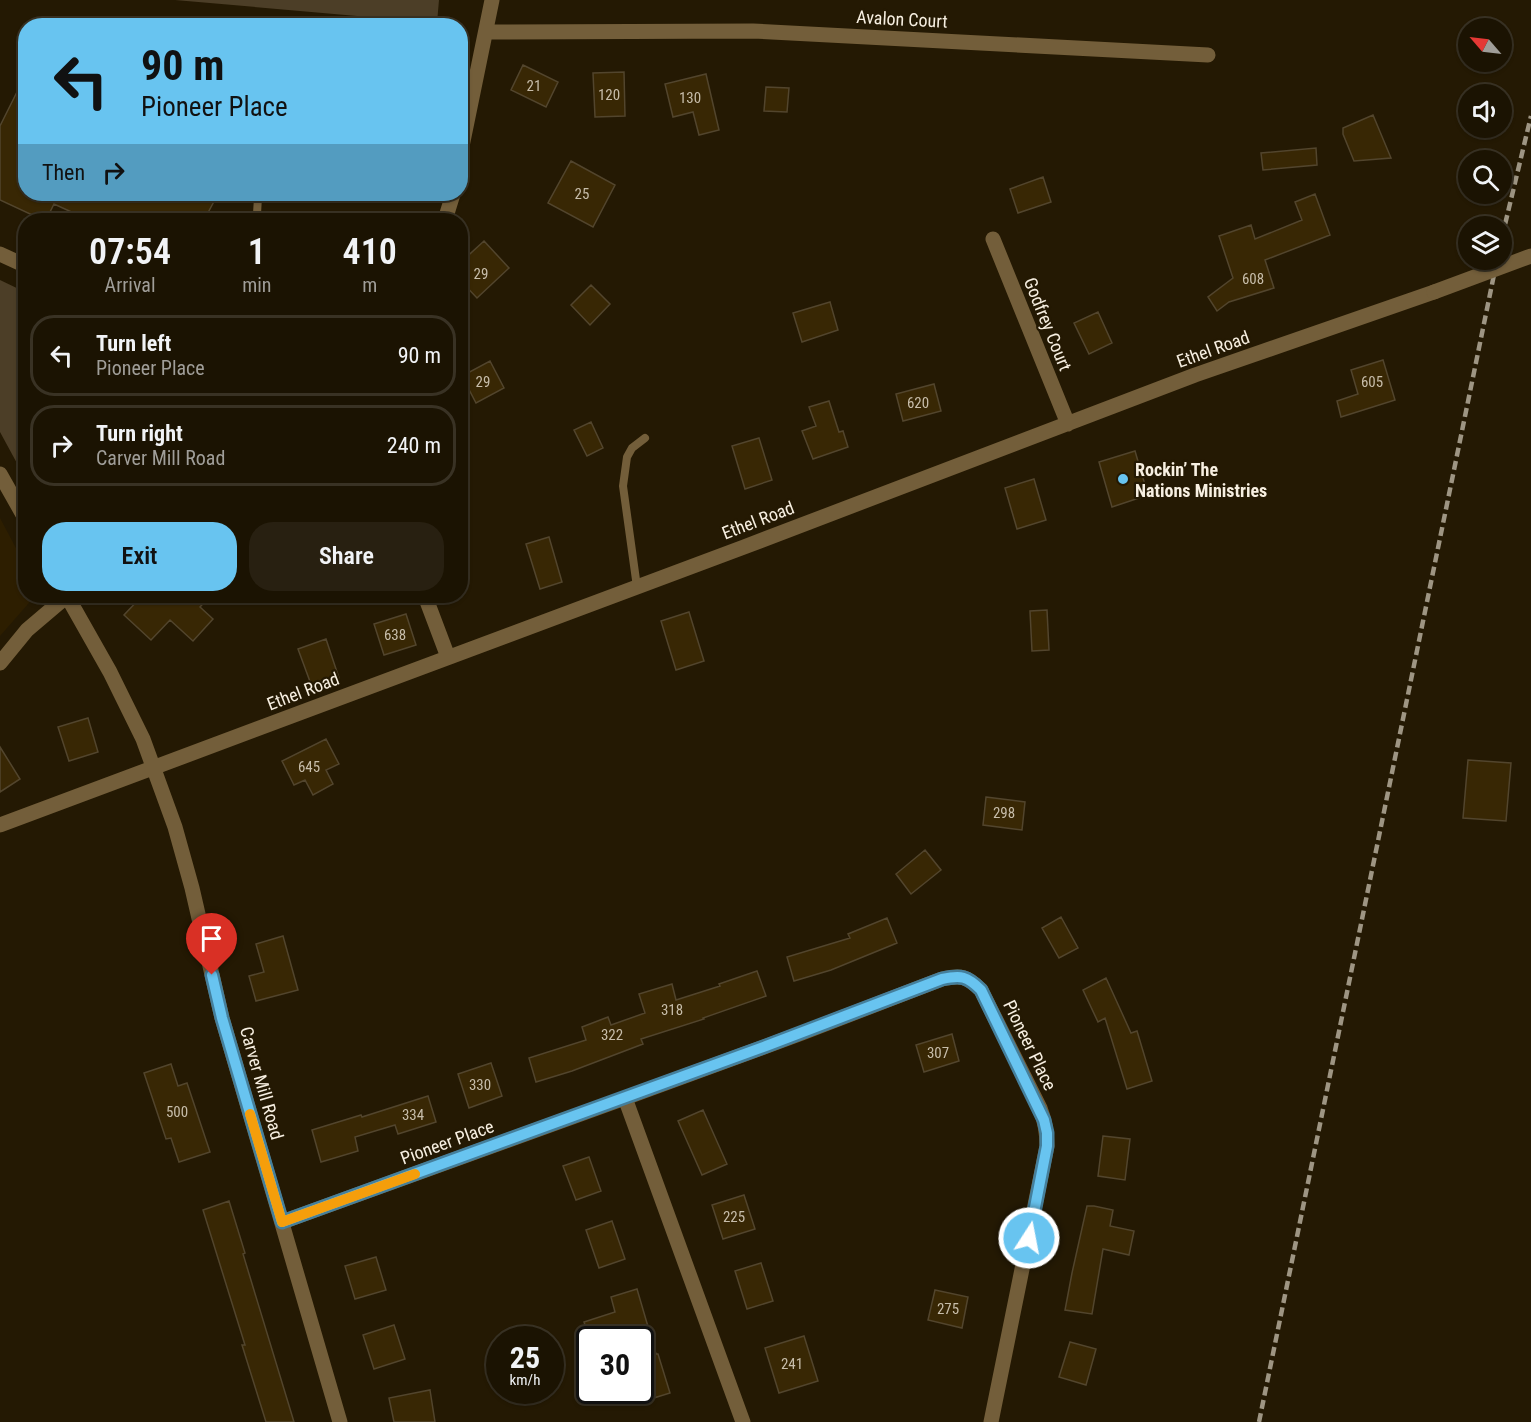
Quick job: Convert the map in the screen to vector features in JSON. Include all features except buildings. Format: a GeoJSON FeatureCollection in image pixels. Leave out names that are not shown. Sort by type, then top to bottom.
{"type":"FeatureCollection","features":[{"type":"Feature","properties":{"kind":"street"},"geometry":{"type":"LineString","coordinates":[[468,118],[492,0]]}},
{"type":"Feature","properties":{"kind":"street","name":"Avalon Court"},"geometry":{"type":"LineString","coordinates":[[486,32],[753,31],[1208,55]]}},
{"type":"Feature","properties":{"kind":"street","name":"Godfrey Court"},"geometry":{"type":"LineString","coordinates":[[993,239],[1068,424]]}},
{"type":"Feature","properties":{"kind":"street"},"geometry":{"type":"LineString","coordinates":[[0,254],[18,262]]}},
{"type":"Feature","properties":{"kind":"street","name":"Ethel Road"},"geometry":{"type":"LineString","coordinates":[[0,825],[1195,375],[1531,256]]}},
{"type":"Feature","properties":{"kind":"street"},"geometry":{"type":"LineString","coordinates":[[2,484],[18,508]]}},
{"type":"Feature","properties":{"kind":"street"},"geometry":{"type":"LineString","coordinates":[[0,663],[27,630],[59,603]]}},
{"type":"Feature","properties":{"kind":"street","name":"Carver Mill Road"},"geometry":{"type":"LineString","coordinates":[[71,603],[110,672],[143,739],[175,827],[192,888],[222,1018],[340,1422]]}},
{"type":"Feature","properties":{"kind":"street"},"geometry":{"type":"LineString","coordinates":[[428,603],[448,657]]}},
{"type":"Feature","properties":{"kind":"street","name":"Pioneer Place"},"geometry":{"type":"LineString","coordinates":[[282,1222],[625,1098],[942,979],[957,976],[970,980],[981,990],[1040,1108],[1047,1133],[1047,1146],[991,1422]]}},
{"type":"Feature","properties":{"kind":"street"},"geometry":{"type":"LineString","coordinates":[[625,1098],[743,1422]]}},
{"type":"Feature","properties":{"kind":"lane"},"geometry":{"type":"LineString","coordinates":[[637,587],[623,486],[627,457],[632,448],[645,438]]}},
{"type":"Feature","properties":{"kind":"shaded area"},"geometry":{"type":"Polygon","coordinates":[[[175,0],[439,0],[437,18],[380,18],[175,0]]]}},
{"type":"Feature","properties":{"kind":"shaded area"},"geometry":{"type":"Polygon","coordinates":[[[0,280],[18,289],[18,465],[0,432],[0,280]]]}},
{"type":"Feature","properties":{"kind":"shaded area"},"geometry":{"type":"Polygon","coordinates":[[[0,518],[18,552],[18,603],[29,603],[0,636],[0,518]]]}},
{"type":"Feature","properties":{"kind":"railway"},"geometry":{"type":"LineString","coordinates":[[1507,216],[1531,116]]}},
{"type":"Feature","properties":{"kind":"railway"},"geometry":{"type":"LineString","coordinates":[[1259,1422],[1495,270]]}},
{"type":"Feature","properties":{"kind":"slow traffic"},"geometry":{"type":"LineString","coordinates":[[250,1114],[282,1222],[415,1174]]}},
{"type":"Feature","properties":{"kind":"place","name":"Rockin’ The Nations Ministries"},"geometry":{"type":"Point","coordinates":[1123,479]}},
{"type":"Feature","properties":{"kind":"route"},"geometry":{"type":"LineString","coordinates":[[212,975],[222,1018],[282,1222],[766,1046],[942,979],[957,976],[970,980],[981,990],[1040,1108],[1047,1133],[1047,1146],[1029,1238]]}}]}
